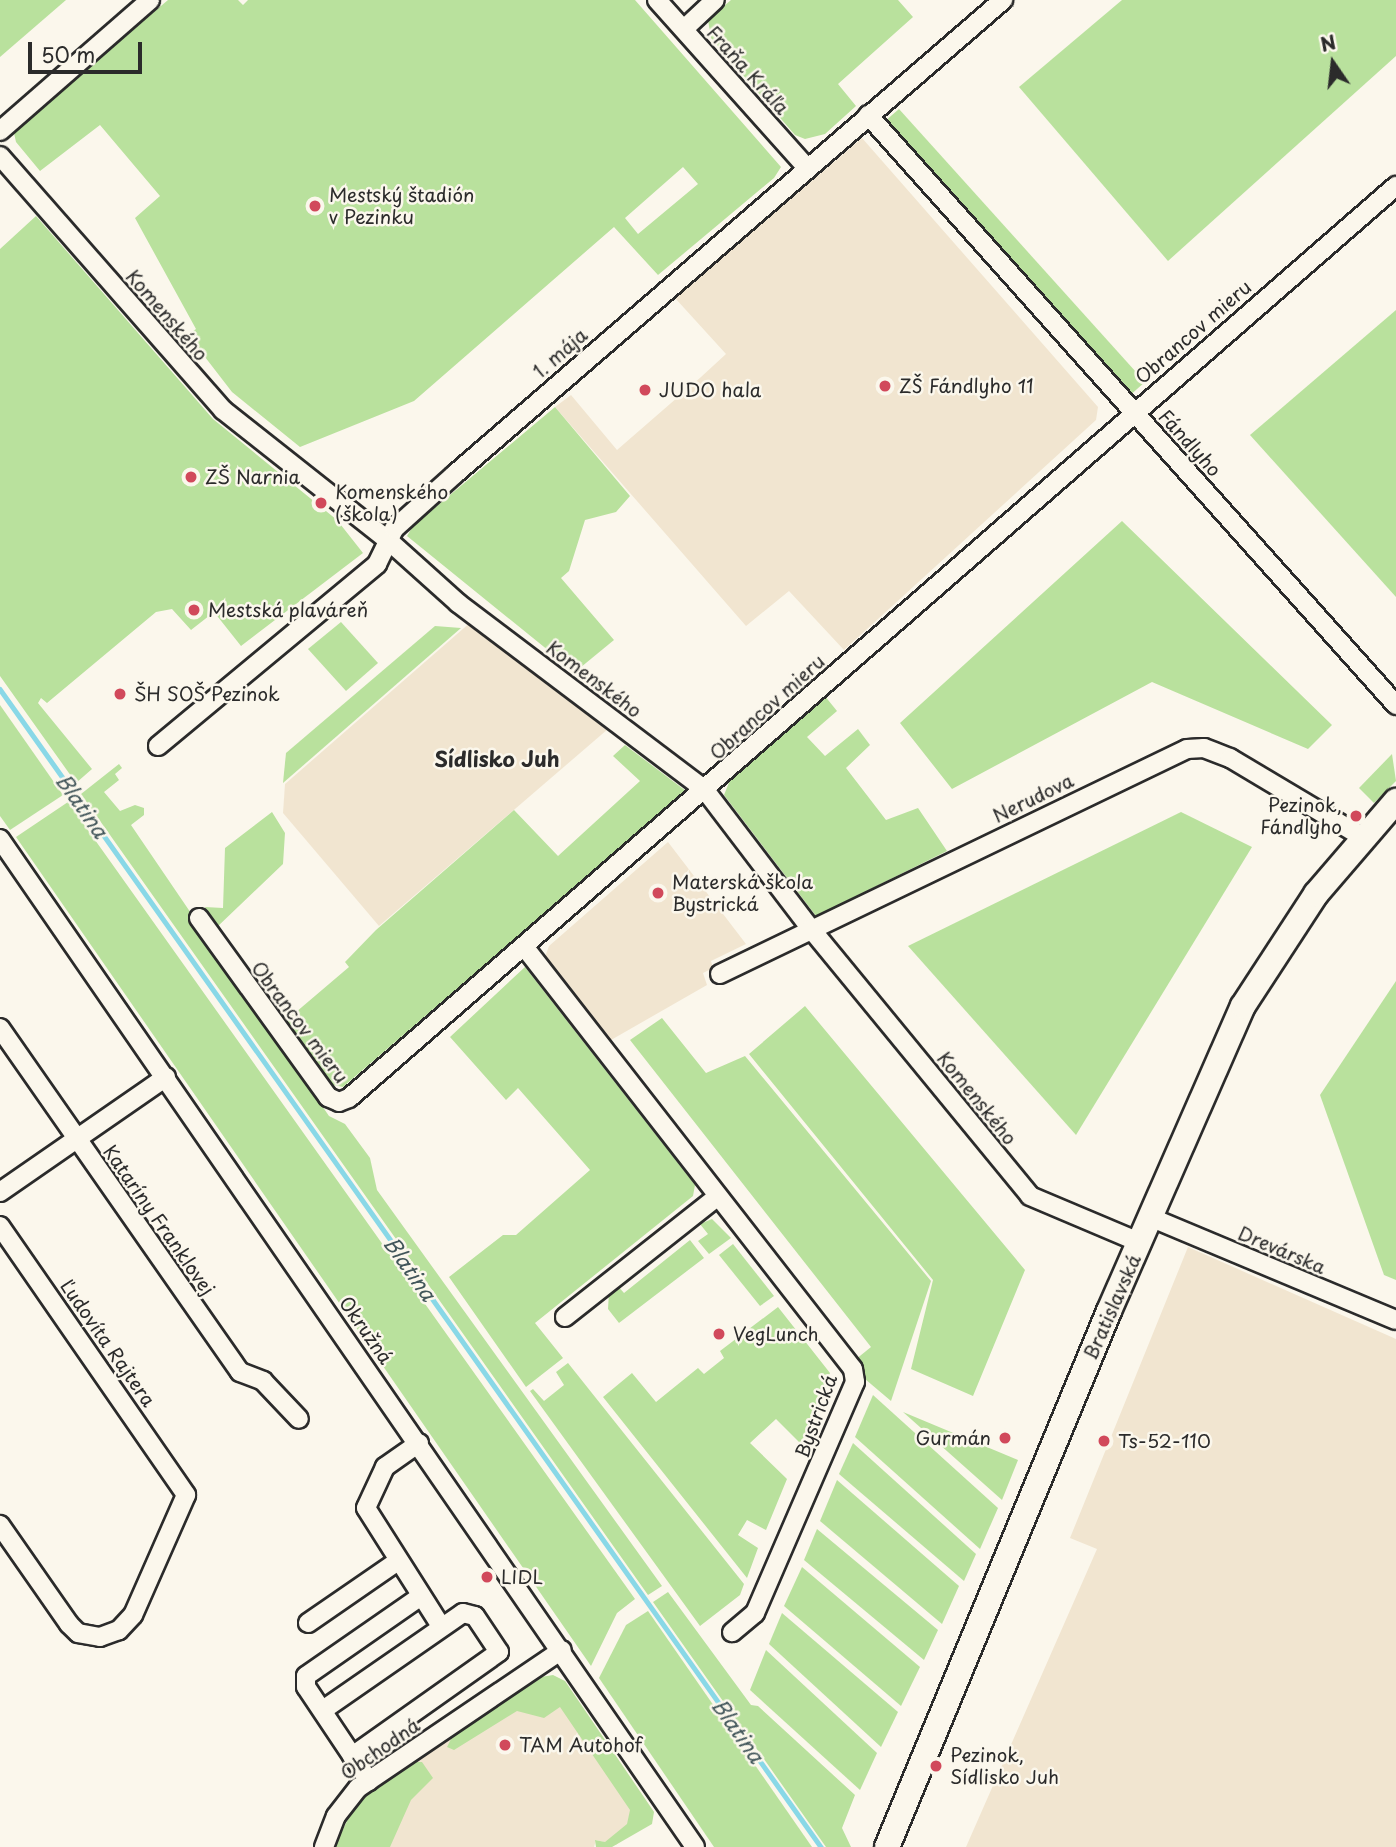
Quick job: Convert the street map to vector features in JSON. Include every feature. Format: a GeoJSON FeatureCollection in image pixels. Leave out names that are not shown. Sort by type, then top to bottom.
{"type":"FeatureCollection","features":[{"type":"Feature","properties":{"kind":"main road","name":"Bratislavská"},"geometry":{"type":"LineString","coordinates":[[887,1847],[1243,1006],[1275,952],[1361,836],[1396,801]]}},
{"type":"Feature","properties":{"kind":"street"},"geometry":{"type":"LineString","coordinates":[[0,131],[150,0]]}},
{"type":"Feature","properties":{"kind":"street","name":"Fraňa Kráľa"},"geometry":{"type":"LineString","coordinates":[[657,0],[807,168]]}},
{"type":"Feature","properties":{"kind":"street"},"geometry":{"type":"LineString","coordinates":[[684,29],[715,0]]}},
{"type":"Feature","properties":{"kind":"street","name":"1. mája"},"geometry":{"type":"LineString","coordinates":[[158,746],[377,564],[394,529],[466,463],[1003,0]]}},
{"type":"Feature","properties":{"kind":"street","name":"Fándlyho"},"geometry":{"type":"LineString","coordinates":[[868,116],[1396,705]]}},
{"type":"Feature","properties":{"kind":"street","name":"Komenského"},"geometry":{"type":"LineString","coordinates":[[0,156],[223,410],[389,541],[458,603],[705,790],[811,929],[1030,1196],[1141,1243]]}},
{"type":"Feature","properties":{"kind":"street","name":"Obrancov mieru"},"geometry":{"type":"LineString","coordinates":[[199,918],[328,1097],[339,1102],[349,1098],[526,949],[1132,412],[1396,186]]}},
{"type":"Feature","properties":{"kind":"street","name":"Nerudova"},"geometry":{"type":"LineString","coordinates":[[720,974],[1187,748],[1204,748],[1230,758],[1361,836]]}},
{"type":"Feature","properties":{"kind":"street","name":"Okružná"},"geometry":{"type":"LineString","coordinates":[[0,839],[562,1650],[695,1847]]}},
{"type":"Feature","properties":{"kind":"street","name":"Bystrická"},"geometry":{"type":"LineString","coordinates":[[526,949],[717,1197],[847,1358],[855,1382],[755,1614],[732,1632]]}},
{"type":"Feature","properties":{"kind":"street","name":"Kataríny Franklovej"},"geometry":{"type":"LineString","coordinates":[[0,1028],[240,1372],[263,1381],[299,1419]]}},
{"type":"Feature","properties":{"kind":"street"},"geometry":{"type":"LineString","coordinates":[[0,1192],[166,1077]]}},
{"type":"Feature","properties":{"kind":"street"},"geometry":{"type":"LineString","coordinates":[[565,1317],[717,1197]]}},
{"type":"Feature","properties":{"kind":"street","name":"Drevárska"},"geometry":{"type":"LineString","coordinates":[[1152,1218],[1396,1320]]}},
{"type":"Feature","properties":{"kind":"street","name":"Ľudovíta Rajtera"},"geometry":{"type":"LineString","coordinates":[[0,1226],[182,1484],[186,1502],[133,1615],[119,1630],[100,1637],[78,1633],[69,1624],[0,1525]]}},
{"type":"Feature","properties":{"kind":"street"},"geometry":{"type":"LineString","coordinates":[[323,1710],[441,1626],[369,1517],[367,1500],[385,1468],[419,1443]]}},
{"type":"Feature","properties":{"kind":"street"},"geometry":{"type":"LineString","coordinates":[[308,1623],[398,1561]]}},
{"type":"Feature","properties":{"kind":"street"},"geometry":{"type":"LineString","coordinates":[[369,1781],[306,1687],[310,1669],[421,1597]]}},
{"type":"Feature","properties":{"kind":"street","name":"Obchodná"},"geometry":{"type":"LineString","coordinates":[[352,1756],[499,1652],[472,1614],[463,1613],[441,1626]]}},
{"type":"Feature","properties":{"kind":"street","name":"Obchodná"},"geometry":{"type":"LineString","coordinates":[[324,1847],[346,1800],[369,1781],[562,1650]]}},
{"type":"Feature","properties":{"kind":"street"},"geometry":{"type":"LineString","coordinates":[[464,1677],[482,1704]]}},
{"type":"Feature","properties":{"kind":"shaded area","name":"ZŠ Fándlyho 11"},"geometry":{"type":"Polygon","coordinates":[[[862,138],[1098,407],[1096,420],[844,650],[789,591],[746,626],[555,407],[571,395],[617,450],[701,377],[726,354],[675,298],[862,138]]]}},
{"type":"Feature","properties":{"kind":"shaded area"},"geometry":{"type":"Polygon","coordinates":[[[472,621],[608,729],[379,926],[283,813],[285,784],[472,621]]]}},
{"type":"Feature","properties":{"kind":"shaded area","name":"Materská škola Bystrická"},"geometry":{"type":"Polygon","coordinates":[[[668,842],[746,944],[711,961],[713,968],[703,973],[707,985],[611,1040],[545,957],[549,946],[668,842]]]}},
{"type":"Feature","properties":{"kind":"shaded area"},"geometry":{"type":"Polygon","coordinates":[[[1188,1247],[1396,1339],[1396,1847],[966,1847],[1097,1549],[1070,1538],[1188,1247]]]}},
{"type":"Feature","properties":{"kind":"shaded area"},"geometry":{"type":"Polygon","coordinates":[[[541,1677],[565,1681],[654,1812],[616,1845],[596,1840],[594,1847],[338,1847],[374,1790],[541,1677]]]}},
{"type":"Feature","properties":{"kind":"green space"},"geometry":{"type":"Polygon","coordinates":[[[0,0],[66,0],[0,57],[0,0]]]}},
{"type":"Feature","properties":{"kind":"green space"},"geometry":{"type":"Polygon","coordinates":[[[168,0],[238,0],[243,5],[248,0],[635,0],[781,167],[774,178],[658,275],[614,227],[414,401],[300,447],[232,392],[188,335],[196,329],[135,218],[160,196],[100,125],[40,171],[16,142],[14,133],[168,0]],[[683,167],[625,218],[638,234],[698,184],[683,167]]]}},
{"type":"Feature","properties":{"kind":"green space"},"geometry":{"type":"Polygon","coordinates":[[[731,0],[898,0],[913,17],[838,84],[856,106],[825,134],[805,139],[795,135],[711,38],[708,20],[731,0]]]}},
{"type":"Feature","properties":{"kind":"green space"},"geometry":{"type":"Polygon","coordinates":[[[1122,0],[1396,0],[1396,56],[1168,261],[1019,87],[1122,0]]]}},
{"type":"Feature","properties":{"kind":"green space"},"geometry":{"type":"Polygon","coordinates":[[[899,109],[1145,382],[1128,397],[884,122],[899,109]]]}},
{"type":"Feature","properties":{"kind":"green space"},"geometry":{"type":"Polygon","coordinates":[[[36,216],[213,419],[337,520],[363,553],[241,646],[214,612],[191,630],[172,609],[156,612],[47,703],[41,698],[38,703],[92,769],[76,783],[0,676],[0,249],[36,216]]]}},
{"type":"Feature","properties":{"kind":"green space"},"geometry":{"type":"Polygon","coordinates":[[[1396,310],[1396,597],[1250,435],[1396,310]]]}},
{"type":"Feature","properties":{"kind":"green space"},"geometry":{"type":"Polygon","coordinates":[[[555,407],[630,496],[616,512],[585,520],[569,571],[561,578],[614,640],[575,672],[407,536],[413,526],[555,407]]]}},
{"type":"Feature","properties":{"kind":"green space"},"geometry":{"type":"Polygon","coordinates":[[[1122,521],[1332,725],[1308,749],[1152,682],[952,789],[900,723],[1122,521]]]}},
{"type":"Feature","properties":{"kind":"green space"},"geometry":{"type":"Polygon","coordinates":[[[341,622],[378,663],[346,691],[308,649],[341,622]]]}},
{"type":"Feature","properties":{"kind":"green space"},"geometry":{"type":"Polygon","coordinates":[[[435,626],[461,628],[283,783],[286,753],[435,626]]]}},
{"type":"Feature","properties":{"kind":"green space"},"geometry":{"type":"Polygon","coordinates":[[[824,695],[837,711],[807,737],[825,756],[858,729],[870,745],[846,768],[886,820],[918,808],[947,851],[816,916],[724,795],[730,780],[824,695]]]}},
{"type":"Feature","properties":{"kind":"green space"},"geometry":{"type":"Polygon","coordinates":[[[0,705],[63,795],[10,830],[0,816],[0,705]]]}},
{"type":"Feature","properties":{"kind":"green space"},"geometry":{"type":"Polygon","coordinates":[[[625,745],[686,791],[343,1087],[329,1084],[282,1024],[349,967],[345,962],[376,930],[514,810],[558,856],[640,781],[613,756],[625,745]]]}},
{"type":"Feature","properties":{"kind":"green space"},"geometry":{"type":"Polygon","coordinates":[[[1392,754],[1396,781],[1374,803],[1359,788],[1392,754]]]}},
{"type":"Feature","properties":{"kind":"green space"},"geometry":{"type":"Polygon","coordinates":[[[119,764],[122,768],[115,774],[119,780],[104,792],[120,811],[135,805],[144,808],[144,815],[131,825],[329,1116],[345,1124],[370,1158],[377,1190],[662,1586],[648,1595],[81,794],[119,764]]]}},
{"type":"Feature","properties":{"kind":"green space"},"geometry":{"type":"Polygon","coordinates":[[[68,802],[635,1599],[617,1613],[591,1666],[16,837],[68,802]]]}},
{"type":"Feature","properties":{"kind":"green space"},"geometry":{"type":"Polygon","coordinates":[[[272,812],[285,833],[283,864],[216,928],[205,907],[223,908],[225,848],[272,812]]]}},
{"type":"Feature","properties":{"kind":"green space"},"geometry":{"type":"Polygon","coordinates":[[[1181,812],[1252,847],[1076,1135],[908,946],[1181,812]]]}},
{"type":"Feature","properties":{"kind":"green space"},"geometry":{"type":"Polygon","coordinates":[[[525,967],[695,1185],[693,1196],[535,1323],[563,1358],[526,1387],[449,1277],[503,1235],[516,1235],[590,1170],[518,1088],[506,1100],[450,1037],[525,967]]]}},
{"type":"Feature","properties":{"kind":"green space"},"geometry":{"type":"Polygon","coordinates":[[[1396,981],[1396,1280],[1384,1275],[1320,1095],[1396,981]]]}},
{"type":"Feature","properties":{"kind":"green space"},"geometry":{"type":"Polygon","coordinates":[[[805,1006],[1025,1270],[973,1396],[911,1369],[933,1280],[749,1054],[805,1006]]]}},
{"type":"Feature","properties":{"kind":"green space"},"geometry":{"type":"Polygon","coordinates":[[[662,1018],[706,1073],[745,1056],[931,1281],[891,1401],[865,1379],[855,1360],[871,1347],[630,1040],[662,1018]]]}},
{"type":"Feature","properties":{"kind":"green space"},"geometry":{"type":"Polygon","coordinates":[[[712,1219],[731,1238],[709,1254],[698,1241],[708,1234],[700,1224],[712,1219]]]}},
{"type":"Feature","properties":{"kind":"green space"},"geometry":{"type":"Polygon","coordinates":[[[690,1240],[704,1258],[619,1323],[608,1309],[609,1292],[616,1284],[624,1293],[690,1240]]]}},
{"type":"Feature","properties":{"kind":"green space"},"geometry":{"type":"Polygon","coordinates":[[[733,1244],[774,1296],[760,1306],[719,1255],[733,1244]]]}},
{"type":"Feature","properties":{"kind":"green space"},"geometry":{"type":"Polygon","coordinates":[[[778,1307],[830,1373],[801,1444],[776,1419],[750,1443],[787,1479],[766,1530],[747,1520],[738,1535],[758,1548],[747,1578],[603,1397],[632,1373],[656,1402],[698,1368],[704,1374],[724,1358],[720,1351],[778,1307]]]}},
{"type":"Feature","properties":{"kind":"green space"},"geometry":{"type":"Polygon","coordinates":[[[568,1363],[744,1584],[740,1595],[700,1626],[530,1391],[533,1389],[544,1401],[564,1385],[556,1372],[568,1363]]]}},
{"type":"Feature","properties":{"kind":"green space"},"geometry":{"type":"Polygon","coordinates":[[[873,1395],[998,1508],[980,1549],[855,1437],[873,1395]]]}},
{"type":"Feature","properties":{"kind":"green space"},"geometry":{"type":"Polygon","coordinates":[[[903,1412],[1018,1460],[1002,1500],[903,1412]]]}},
{"type":"Feature","properties":{"kind":"green space"},"geometry":{"type":"Polygon","coordinates":[[[853,1443],[976,1554],[964,1581],[839,1474],[853,1443]]]}},
{"type":"Feature","properties":{"kind":"green space"},"geometry":{"type":"Polygon","coordinates":[[[837,1480],[959,1586],[942,1624],[820,1521],[837,1480]]]}},
{"type":"Feature","properties":{"kind":"green space"},"geometry":{"type":"Polygon","coordinates":[[[817,1529],[938,1630],[924,1660],[804,1560],[817,1529]]]}},
{"type":"Feature","properties":{"kind":"green space"},"geometry":{"type":"Polygon","coordinates":[[[802,1567],[920,1667],[901,1706],[784,1606],[802,1567]]]}},
{"type":"Feature","properties":{"kind":"green space"},"geometry":{"type":"Polygon","coordinates":[[[668,1592],[751,1705],[758,1706],[855,1795],[842,1828],[851,1847],[826,1847],[653,1602],[668,1592]]]}},
{"type":"Feature","properties":{"kind":"green space"},"geometry":{"type":"Polygon","coordinates":[[[648,1611],[812,1847],[714,1847],[599,1678],[626,1625],[648,1611]]]}},
{"type":"Feature","properties":{"kind":"green space"},"geometry":{"type":"Polygon","coordinates":[[[782,1613],[898,1712],[881,1747],[769,1644],[782,1613]]]}},
{"type":"Feature","properties":{"kind":"green space"},"geometry":{"type":"Polygon","coordinates":[[[766,1650],[877,1753],[860,1790],[750,1690],[766,1650]]]}},
{"type":"Feature","properties":{"kind":"green space"},"geometry":{"type":"Polygon","coordinates":[[[553,1675],[565,1681],[654,1812],[652,1824],[612,1847],[596,1847],[595,1840],[605,1842],[627,1824],[630,1810],[560,1707],[544,1718],[517,1711],[454,1750],[447,1747],[452,1737],[541,1677],[553,1675]]]}},
{"type":"Feature","properties":{"kind":"green space"},"geometry":{"type":"Polygon","coordinates":[[[411,1762],[422,1762],[433,1778],[411,1800],[390,1847],[334,1847],[357,1801],[411,1762]]]}},
{"type":"Feature","properties":{"kind":"waterway","name":"Blatina"},"geometry":{"type":"LineString","coordinates":[[0,689],[821,1847]]}},
{"type":"Feature","properties":{"kind":"place","name":"Mestský štadión v Pezinku"},"geometry":{"type":"Point","coordinates":[315,206]}},
{"type":"Feature","properties":{"kind":"place","name":"ZŠ Fándlyho 11"},"geometry":{"type":"Point","coordinates":[885,386]}},
{"type":"Feature","properties":{"kind":"place","name":"JUDO hala"},"geometry":{"type":"Point","coordinates":[645,390]}},
{"type":"Feature","properties":{"kind":"place","name":"ZŠ Narnia"},"geometry":{"type":"Point","coordinates":[191,477]}},
{"type":"Feature","properties":{"kind":"place","name":"Komenského (škola)"},"geometry":{"type":"Point","coordinates":[321,503]}},
{"type":"Feature","properties":{"kind":"place","name":"Mestská plaváreň"},"geometry":{"type":"Point","coordinates":[194,610]}},
{"type":"Feature","properties":{"kind":"place","name":"ŠH SOŠ Pezinok"},"geometry":{"type":"Point","coordinates":[120,694]}},
{"type":"Feature","properties":{"kind":"place","name":"Pezinok, Fándlyho"},"geometry":{"type":"Point","coordinates":[1356,816]}},
{"type":"Feature","properties":{"kind":"place","name":"Materská škola Bystrická"},"geometry":{"type":"Point","coordinates":[658,893]}},
{"type":"Feature","properties":{"kind":"place","name":"VegLunch"},"geometry":{"type":"Point","coordinates":[719,1334]}},
{"type":"Feature","properties":{"kind":"place","name":"Gurmán"},"geometry":{"type":"Point","coordinates":[1005,1438]}},
{"type":"Feature","properties":{"kind":"place","name":"Ts-52-110"},"geometry":{"type":"Point","coordinates":[1104,1441]}},
{"type":"Feature","properties":{"kind":"place","name":"LIDL"},"geometry":{"type":"Point","coordinates":[487,1577]}},
{"type":"Feature","properties":{"kind":"place","name":"TAM Autohof"},"geometry":{"type":"Point","coordinates":[505,1745]}},
{"type":"Feature","properties":{"kind":"place","name":"Pezinok, Sídlisko Juh"},"geometry":{"type":"Point","coordinates":[936,1766]}},
{"type":"Feature","properties":{"kind":"district","name":"Sídlisko Juh"},"geometry":{"type":"Point","coordinates":[497,758]}}]}
